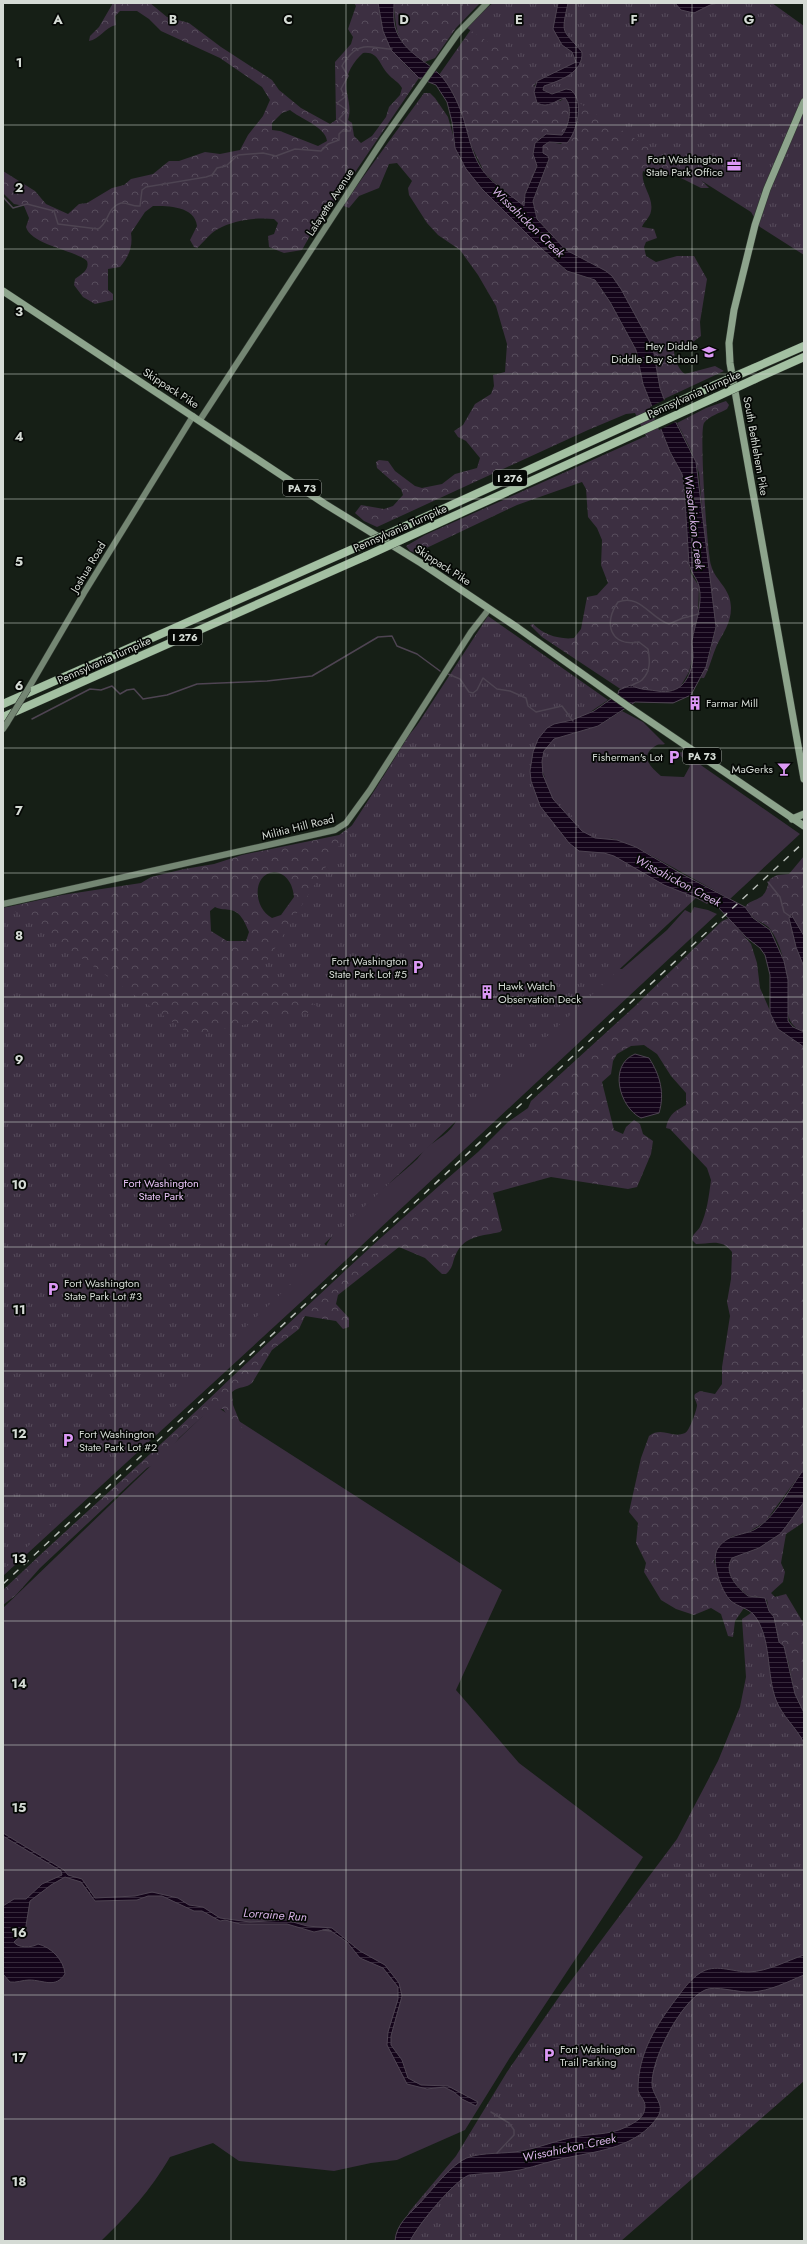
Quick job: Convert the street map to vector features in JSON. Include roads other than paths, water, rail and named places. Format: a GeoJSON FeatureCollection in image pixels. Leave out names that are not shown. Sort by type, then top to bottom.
{"type":"FeatureCollection","features":[{"type":"Feature","properties":{"kind":"highway","name":"Pennsylvania Turnpike"},"geometry":{"type":"LineString","coordinates":[[3,704],[390,533],[630,423],[804,346]]}},
{"type":"Feature","properties":{"kind":"highway","name":"Pennsylvania Turnpike"},"geometry":{"type":"LineString","coordinates":[[4,723],[634,433],[804,357]]}},
{"type":"Feature","properties":{"kind":"main road","name":"Lafayette Avenue"},"geometry":{"type":"LineString","coordinates":[[200,420],[384,138],[463,26],[487,3]]}},
{"type":"Feature","properties":{"kind":"main road","name":"South Bethlehem Pike"},"geometry":{"type":"LineString","coordinates":[[804,102],[759,211],[736,298],[728,343],[730,363],[804,779]]}},
{"type":"Feature","properties":{"kind":"main road","name":"Skippack Pike"},"geometry":{"type":"LineString","coordinates":[[3,291],[325,504],[421,563],[804,826]]}},
{"type":"Feature","properties":{"kind":"main road","name":"Joshua Road"},"geometry":{"type":"LineString","coordinates":[[4,723],[28,689],[84,593],[193,416]]}},
{"type":"Feature","properties":{"kind":"main road","name":"Militia Hill Road"},"geometry":{"type":"LineString","coordinates":[[3,904],[336,830],[346,824],[370,790],[471,632],[489,609]]}},
{"type":"Feature","properties":{"kind":"main road"},"geometry":{"type":"LineString","coordinates":[[792,819],[804,814]]}},
{"type":"Feature","properties":{"kind":"water","name":"Wissahickon Creek"},"geometry":{"type":"Polygon","coordinates":[[[378,3],[394,3],[394,24],[399,37],[411,51],[433,68],[446,82],[460,110],[473,151],[481,167],[493,182],[524,206],[525,194],[537,166],[533,154],[535,143],[546,134],[562,135],[567,127],[569,106],[565,98],[548,105],[541,105],[537,103],[534,92],[537,81],[576,62],[572,52],[562,45],[553,29],[558,3],[568,3],[564,27],[567,35],[582,52],[581,59],[579,65],[570,75],[544,86],[543,90],[552,94],[566,89],[571,90],[578,101],[578,116],[574,132],[567,143],[549,142],[543,146],[543,153],[548,156],[549,159],[533,201],[537,219],[566,250],[606,271],[612,276],[621,289],[653,348],[660,388],[664,399],[696,462],[716,627],[706,667],[691,695],[673,703],[635,702],[598,726],[554,739],[544,751],[542,761],[543,775],[553,799],[582,831],[595,838],[617,840],[636,847],[680,873],[745,907],[753,918],[770,930],[784,961],[788,980],[788,1021],[793,1027],[804,1032],[804,1047],[778,1029],[770,1013],[770,975],[765,955],[760,948],[746,937],[717,906],[664,885],[614,856],[604,853],[579,851],[569,843],[540,806],[531,781],[530,771],[533,752],[538,739],[547,728],[554,724],[572,720],[594,711],[618,694],[619,690],[631,685],[646,690],[665,692],[678,688],[683,684],[690,672],[693,657],[692,641],[699,607],[700,593],[698,583],[689,564],[682,474],[670,452],[643,384],[636,350],[610,302],[595,280],[567,271],[543,250],[482,189],[466,169],[455,148],[452,122],[447,102],[436,85],[419,78],[391,50],[383,31],[378,3]]]}},
{"type":"Feature","properties":{"kind":"water"},"geometry":{"type":"Polygon","coordinates":[[[675,3],[718,3],[710,5],[694,13],[681,10],[675,3]]]}},
{"type":"Feature","properties":{"kind":"water"},"geometry":{"type":"Polygon","coordinates":[[[791,914],[804,936],[804,967],[796,947],[789,918],[791,914]]]}},
{"type":"Feature","properties":{"kind":"water"},"geometry":{"type":"Polygon","coordinates":[[[635,1054],[649,1058],[659,1078],[662,1098],[659,1113],[641,1118],[633,1113],[622,1096],[619,1076],[621,1067],[627,1059],[635,1054]]]}},
{"type":"Feature","properties":{"kind":"water"},"geometry":{"type":"Polygon","coordinates":[[[804,1469],[804,1502],[785,1528],[780,1534],[759,1548],[732,1558],[729,1569],[732,1579],[748,1596],[765,1598],[769,1611],[774,1617],[779,1642],[784,1646],[795,1694],[804,1713],[804,1743],[776,1700],[764,1634],[760,1624],[752,1613],[734,1603],[727,1597],[720,1583],[715,1560],[718,1548],[723,1543],[733,1536],[750,1532],[760,1526],[772,1514],[804,1469]]]}},
{"type":"Feature","properties":{"kind":"water"},"geometry":{"type":"Polygon","coordinates":[[[3,1833],[64,1870],[68,1875],[82,1879],[95,1898],[135,1896],[152,1892],[178,1898],[189,1905],[203,1907],[220,1918],[250,1922],[286,1920],[307,1926],[332,1928],[360,1951],[385,1965],[399,1983],[402,1996],[391,2036],[391,2045],[402,2060],[408,2078],[421,2085],[448,2086],[478,2102],[476,2106],[444,2087],[427,2089],[407,2084],[387,2045],[388,2032],[398,1999],[398,1987],[383,1968],[360,1958],[347,1942],[328,1929],[314,1932],[287,1924],[240,1924],[225,1920],[220,1921],[202,1911],[194,1911],[162,1896],[148,1896],[137,1900],[95,1901],[81,1882],[65,1877],[51,1885],[30,1901],[25,1932],[14,1942],[25,1947],[38,1944],[48,1948],[59,1959],[65,1974],[61,1979],[49,1983],[34,1980],[10,1982],[3,1974],[3,1906],[14,1899],[26,1899],[42,1884],[62,1875],[61,1871],[3,1836],[3,1833]]]}},
{"type":"Feature","properties":{"kind":"water","name":"Wissahickon Creek"},"geometry":{"type":"Polygon","coordinates":[[[804,1955],[804,1975],[778,1986],[759,1991],[746,1992],[715,1988],[705,1990],[687,2005],[670,2030],[657,2058],[652,2087],[660,2104],[660,2113],[649,2127],[639,2135],[618,2146],[520,2170],[469,2175],[454,2186],[436,2205],[420,2225],[410,2241],[395,2241],[400,2225],[407,2216],[449,2171],[466,2158],[487,2154],[521,2151],[577,2136],[612,2132],[626,2127],[639,2119],[643,2115],[645,2105],[638,2090],[639,2076],[641,2063],[650,2039],[663,2017],[688,1983],[700,1973],[706,1970],[718,1968],[743,1972],[756,1971],[770,1968],[804,1955]]]}},
{"type":"Feature","properties":{"kind":"waterway"},"geometry":{"type":"LineString","coordinates":[[3,197],[13,208],[27,204],[54,211],[58,224],[98,229],[102,226],[110,211],[116,205],[123,203],[140,206],[142,190],[146,187],[212,175],[217,168],[226,166],[238,155],[263,153],[276,156],[295,149],[321,151],[328,144],[339,140],[339,134],[342,131],[350,131],[351,128],[339,119],[347,110],[337,103],[345,97],[341,89],[348,76],[342,66],[344,63],[350,55],[360,48],[370,47],[392,49]]}},
{"type":"Feature","properties":{"kind":"waterway"},"geometry":{"type":"LineString","coordinates":[[631,686],[641,681],[645,677],[649,665],[649,653],[648,649],[639,642],[629,643],[621,641],[612,632],[610,625],[611,618],[613,610],[618,602],[626,600],[633,601],[669,624],[683,618],[699,614]]}},
{"type":"Feature","properties":{"kind":"waterway"},"geometry":{"type":"LineString","coordinates":[[32,719],[90,689],[101,690],[112,686],[120,694],[127,690],[134,689],[143,699],[167,695],[197,684],[267,681],[312,676],[378,637],[392,636],[397,646],[417,654],[440,671]]}},
{"type":"Feature","properties":{"kind":"waterway"},"geometry":{"type":"LineString","coordinates":[[448,674],[460,679],[469,692],[473,693],[477,690],[483,678],[497,689],[510,691],[526,698],[528,706],[536,712],[562,706],[573,721]]}},
{"type":"Feature","properties":{"kind":"waterway"},"geometry":{"type":"LineString","coordinates":[[768,882],[780,897],[784,912],[791,917]]}},
{"type":"Feature","properties":{"kind":"waterway","name":"Lorraine Run"},"geometry":{"type":"LineString","coordinates":[[323,1930],[331,1931]]}},
{"type":"Feature","properties":{"kind":"waterway","name":"Lorraine Run"},"geometry":{"type":"LineString","coordinates":[[491,2112],[509,2123],[514,2130],[514,2135],[497,2153]]}},
{"type":"Feature","properties":{"kind":"railway"},"geometry":{"type":"LineString","coordinates":[[3,1584],[804,842]]}},
{"type":"Feature","properties":{"kind":"place","name":"Fort Washington State Park Office"},"geometry":{"type":"Point","coordinates":[734,165]}},
{"type":"Feature","properties":{"kind":"place","name":"Hey Diddle Diddle Day School"},"geometry":{"type":"Point","coordinates":[709,352]}},
{"type":"Feature","properties":{"kind":"place","name":"Farmar Mill"},"geometry":{"type":"Point","coordinates":[695,703]}},
{"type":"Feature","properties":{"kind":"place","name":"Fisherman's Lot"},"geometry":{"type":"Point","coordinates":[674,757]}},
{"type":"Feature","properties":{"kind":"place","name":"MaGerks"},"geometry":{"type":"Point","coordinates":[784,769]}},
{"type":"Feature","properties":{"kind":"place","name":"Fort Washington State Park Lot #5"},"geometry":{"type":"Point","coordinates":[418,967]}},
{"type":"Feature","properties":{"kind":"place","name":"Hawk Watch Observation Deck"},"geometry":{"type":"Point","coordinates":[487,992]}},
{"type":"Feature","properties":{"kind":"place","name":"Fort Washington State Park Lot #3"},"geometry":{"type":"Point","coordinates":[53,1289]}},
{"type":"Feature","properties":{"kind":"place","name":"Fort Washington State Park Lot #2"},"geometry":{"type":"Point","coordinates":[68,1440]}},
{"type":"Feature","properties":{"kind":"place","name":"Fort Washington Trail Parking"},"geometry":{"type":"Point","coordinates":[549,2055]}},
{"type":"Feature","properties":{"kind":"park label","name":"Fort Washington State Park"},"geometry":{"type":"Point","coordinates":[161,1189]}}]}
